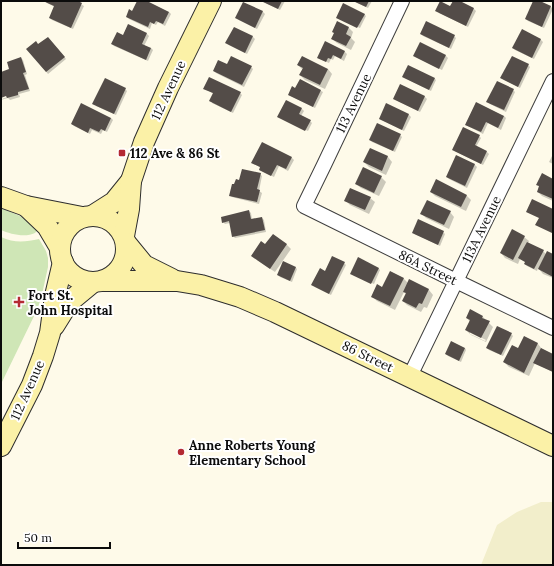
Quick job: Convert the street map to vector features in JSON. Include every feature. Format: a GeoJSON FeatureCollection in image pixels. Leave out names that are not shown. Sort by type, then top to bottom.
{"type":"FeatureCollection","features":[{"type":"Feature","properties":{"kind":"street","name":"112 Avenue"},"geometry":{"type":"LineString","coordinates":[[125,239],[131,181],[144,142],[155,115],[211,1]]}},
{"type":"Feature","properties":{"kind":"street","name":"113 Avenue"},"geometry":{"type":"LineString","coordinates":[[304,206],[402,1]]}},
{"type":"Feature","properties":{"kind":"street","name":"113A Avenue"},"geometry":{"type":"LineString","coordinates":[[410,376],[553,81]]}},
{"type":"Feature","properties":{"kind":"street","name":"112 Avenue"},"geometry":{"type":"LineString","coordinates":[[87,216],[114,202],[131,181]]}},
{"type":"Feature","properties":{"kind":"street"},"geometry":{"type":"LineString","coordinates":[[1,197],[26,206],[103,218],[111,222],[118,227],[125,239],[126,254],[122,265],[115,274],[98,282],[76,277],[69,271],[47,226],[26,206]]}},
{"type":"Feature","properties":{"kind":"street","name":"86A Street"},"geometry":{"type":"LineString","coordinates":[[304,206],[553,328]]}},
{"type":"Feature","properties":{"kind":"street"},"geometry":{"type":"LineString","coordinates":[[61,255],[62,237],[67,228],[73,221],[87,216]]}},
{"type":"Feature","properties":{"kind":"street","name":"86 Street"},"geometry":{"type":"LineString","coordinates":[[125,239],[144,266],[177,282]]}},
{"type":"Feature","properties":{"kind":"street","name":"112 Avenue"},"geometry":{"type":"LineString","coordinates":[[1,446],[32,385],[43,356],[50,333],[61,255]]}},
{"type":"Feature","properties":{"kind":"street","name":"112 Avenue"},"geometry":{"type":"LineString","coordinates":[[50,333],[69,302],[98,282]]}},
{"type":"Feature","properties":{"kind":"street","name":"86 Street"},"geometry":{"type":"LineString","coordinates":[[98,282],[177,282],[201,285],[240,297],[410,376],[553,446]]}},
{"type":"Feature","properties":{"kind":"shaded area"},"geometry":{"type":"Polygon","coordinates":[[[541,502],[553,502],[553,565],[481,565],[497,525],[517,512],[541,502]]]}},
{"type":"Feature","properties":{"kind":"green space"},"geometry":{"type":"Polygon","coordinates":[[[1,208],[32,221],[40,228],[35,233],[27,235],[13,234],[1,230],[1,208]]]}},
{"type":"Feature","properties":{"kind":"green space","name":"Fort St. John Hospital"},"geometry":{"type":"Polygon","coordinates":[[[1,237],[20,241],[39,239],[46,251],[48,267],[41,299],[36,312],[1,384],[1,237]]]}},
{"type":"Feature","properties":{"kind":"building"},"geometry":{"type":"Polygon","coordinates":[[[43,1],[78,1],[82,3],[71,28],[49,18],[54,6],[43,1]]]}},
{"type":"Feature","properties":{"kind":"building"},"geometry":{"type":"Polygon","coordinates":[[[137,1],[147,1],[169,12],[163,24],[156,21],[154,24],[150,22],[148,27],[126,17],[129,9],[132,11],[137,1]]]}},
{"type":"Feature","properties":{"kind":"building"},"geometry":{"type":"Polygon","coordinates":[[[261,1],[282,1],[278,9],[261,1]]]}},
{"type":"Feature","properties":{"kind":"building"},"geometry":{"type":"Polygon","coordinates":[[[353,1],[369,1],[366,7],[353,1]]]}},
{"type":"Feature","properties":{"kind":"building"},"geometry":{"type":"Polygon","coordinates":[[[440,1],[450,6],[453,1],[460,1],[474,8],[466,26],[435,11],[440,1]]]}},
{"type":"Feature","properties":{"kind":"building"},"geometry":{"type":"Polygon","coordinates":[[[533,1],[540,1],[551,6],[542,27],[525,19],[533,1]]]}},
{"type":"Feature","properties":{"kind":"building"},"geometry":{"type":"Polygon","coordinates":[[[243,2],[263,11],[255,28],[235,18],[243,2]]]}},
{"type":"Feature","properties":{"kind":"building"},"geometry":{"type":"Polygon","coordinates":[[[343,3],[365,14],[357,28],[336,18],[343,3]]]}},
{"type":"Feature","properties":{"kind":"building"},"geometry":{"type":"Polygon","coordinates":[[[337,21],[349,27],[346,34],[351,37],[346,46],[331,39],[334,33],[332,32],[337,21]]]}},
{"type":"Feature","properties":{"kind":"building"},"geometry":{"type":"Polygon","coordinates":[[[426,21],[455,35],[449,48],[420,34],[426,21]]]}},
{"type":"Feature","properties":{"kind":"building"},"geometry":{"type":"Polygon","coordinates":[[[128,24],[147,33],[142,44],[151,48],[146,60],[111,44],[117,32],[123,35],[128,24]]]}},
{"type":"Feature","properties":{"kind":"building"},"geometry":{"type":"Polygon","coordinates":[[[234,27],[253,36],[245,53],[225,43],[234,27]]]}},
{"type":"Feature","properties":{"kind":"building"},"geometry":{"type":"Polygon","coordinates":[[[522,29],[541,39],[532,58],[512,48],[522,29]]]}},
{"type":"Feature","properties":{"kind":"building"},"geometry":{"type":"Polygon","coordinates":[[[48,37],[65,57],[46,72],[26,49],[36,41],[38,44],[48,37]]]}},
{"type":"Feature","properties":{"kind":"building"},"geometry":{"type":"Polygon","coordinates":[[[325,41],[345,51],[341,59],[333,55],[331,59],[328,58],[326,62],[317,58],[325,41]]]}},
{"type":"Feature","properties":{"kind":"building"},"geometry":{"type":"Polygon","coordinates":[[[420,42],[446,55],[439,69],[413,56],[420,42]]]}},
{"type":"Feature","properties":{"kind":"building"},"geometry":{"type":"Polygon","coordinates":[[[231,56],[252,66],[242,85],[213,71],[218,60],[227,64],[231,56]]]}},
{"type":"Feature","properties":{"kind":"building"},"geometry":{"type":"Polygon","coordinates":[[[302,56],[328,69],[320,85],[299,75],[303,68],[297,65],[302,56]]]}},
{"type":"Feature","properties":{"kind":"building"},"geometry":{"type":"Polygon","coordinates":[[[512,56],[529,64],[518,87],[500,78],[512,56]]]}},
{"type":"Feature","properties":{"kind":"building"},"geometry":{"type":"Polygon","coordinates":[[[21,57],[26,72],[23,73],[29,89],[18,92],[18,95],[1,98],[1,72],[9,69],[7,62],[21,57]]]}},
{"type":"Feature","properties":{"kind":"building"},"geometry":{"type":"Polygon","coordinates":[[[408,65],[435,78],[429,90],[402,77],[408,65]]]}},
{"type":"Feature","properties":{"kind":"building"},"geometry":{"type":"Polygon","coordinates":[[[209,77],[241,92],[231,112],[209,101],[213,93],[203,89],[209,77]]]}},
{"type":"Feature","properties":{"kind":"building"},"geometry":{"type":"Polygon","coordinates":[[[105,78],[126,88],[114,114],[92,104],[105,78]]]}},
{"type":"Feature","properties":{"kind":"building"},"geometry":{"type":"Polygon","coordinates":[[[300,79],[321,90],[313,107],[288,95],[292,86],[295,88],[300,79]]]}},
{"type":"Feature","properties":{"kind":"building"},"geometry":{"type":"Polygon","coordinates":[[[497,81],[514,89],[504,110],[486,102],[497,81]]]}},
{"type":"Feature","properties":{"kind":"building"},"geometry":{"type":"Polygon","coordinates":[[[400,84],[425,96],[418,111],[393,99],[400,84]]]}},
{"type":"Feature","properties":{"kind":"building"},"geometry":{"type":"Polygon","coordinates":[[[286,100],[302,108],[299,114],[311,120],[305,131],[277,117],[286,100]]]}},
{"type":"Feature","properties":{"kind":"building"},"geometry":{"type":"Polygon","coordinates":[[[476,102],[504,116],[498,128],[486,122],[481,132],[465,125],[476,102]]]}},
{"type":"Feature","properties":{"kind":"building"},"geometry":{"type":"Polygon","coordinates":[[[81,103],[111,118],[105,131],[101,129],[99,132],[90,128],[88,133],[71,124],[81,103]]]}},
{"type":"Feature","properties":{"kind":"building"},"geometry":{"type":"Polygon","coordinates":[[[386,103],[409,114],[402,130],[379,119],[386,103]]]}},
{"type":"Feature","properties":{"kind":"building"},"geometry":{"type":"Polygon","coordinates":[[[377,123],[401,134],[393,151],[369,140],[377,123]]]}},
{"type":"Feature","properties":{"kind":"building"},"geometry":{"type":"Polygon","coordinates":[[[463,127],[480,135],[475,145],[487,151],[481,164],[452,150],[463,127]]]}},
{"type":"Feature","properties":{"kind":"building"},"geometry":{"type":"Polygon","coordinates":[[[262,142],[292,157],[286,169],[277,165],[271,176],[259,170],[260,167],[251,163],[262,142]]]}},
{"type":"Feature","properties":{"kind":"building"},"geometry":{"type":"Polygon","coordinates":[[[370,148],[388,156],[382,171],[363,162],[370,148]]]}},
{"type":"Feature","properties":{"kind":"building"},"geometry":{"type":"Polygon","coordinates":[[[456,155],[475,164],[465,186],[446,177],[456,155]]]}},
{"type":"Feature","properties":{"kind":"building"},"geometry":{"type":"Polygon","coordinates":[[[363,167],[382,176],[374,193],[355,184],[363,167]]]}},
{"type":"Feature","properties":{"kind":"building"},"geometry":{"type":"Polygon","coordinates":[[[242,169],[261,173],[257,189],[260,190],[257,202],[229,196],[232,184],[234,184],[236,179],[239,180],[242,169]]]}},
{"type":"Feature","properties":{"kind":"building"},"geometry":{"type":"Polygon","coordinates":[[[542,173],[553,179],[553,199],[537,192],[539,186],[536,185],[542,173]]]}},
{"type":"Feature","properties":{"kind":"building"},"geometry":{"type":"Polygon","coordinates":[[[436,179],[467,195],[461,207],[430,192],[436,179]]]}},
{"type":"Feature","properties":{"kind":"building"},"geometry":{"type":"Polygon","coordinates":[[[350,188],[371,197],[365,210],[344,201],[350,188]]]}},
{"type":"Feature","properties":{"kind":"building"},"geometry":{"type":"Polygon","coordinates":[[[532,199],[553,209],[552,233],[535,225],[539,218],[526,212],[532,199]]]}},
{"type":"Feature","properties":{"kind":"building"},"geometry":{"type":"Polygon","coordinates":[[[427,200],[451,211],[444,225],[420,214],[427,200]]]}},
{"type":"Feature","properties":{"kind":"building"},"geometry":{"type":"Polygon","coordinates":[[[249,210],[251,219],[262,217],[265,230],[232,237],[229,221],[222,223],[221,217],[249,210]]]}},
{"type":"Feature","properties":{"kind":"building"},"geometry":{"type":"Polygon","coordinates":[[[418,219],[444,231],[438,245],[412,233],[418,219]]]}},
{"type":"Feature","properties":{"kind":"building"},"geometry":{"type":"Polygon","coordinates":[[[512,229],[525,236],[513,260],[500,253],[512,229]]]}},
{"type":"Feature","properties":{"kind":"building"},"geometry":{"type":"Polygon","coordinates":[[[273,234],[287,244],[270,269],[251,256],[261,241],[265,244],[273,234]]]}},
{"type":"Feature","properties":{"kind":"building"},"geometry":{"type":"Polygon","coordinates":[[[527,242],[544,250],[534,269],[524,264],[525,262],[518,258],[527,242]]]}},
{"type":"Feature","properties":{"kind":"building"},"geometry":{"type":"Polygon","coordinates":[[[547,251],[553,254],[553,277],[538,269],[547,251]]]}},
{"type":"Feature","properties":{"kind":"building"},"geometry":{"type":"Polygon","coordinates":[[[332,256],[345,262],[329,294],[311,285],[320,268],[325,271],[332,256]]]}},
{"type":"Feature","properties":{"kind":"building"},"geometry":{"type":"Polygon","coordinates":[[[358,257],[379,268],[371,284],[350,274],[358,257]]]}},
{"type":"Feature","properties":{"kind":"building"},"geometry":{"type":"Polygon","coordinates":[[[283,261],[296,267],[290,281],[277,275],[283,261]]]}},
{"type":"Feature","properties":{"kind":"building"},"geometry":{"type":"Polygon","coordinates":[[[390,271],[404,278],[390,306],[371,297],[377,284],[382,287],[390,271]]]}},
{"type":"Feature","properties":{"kind":"building"},"geometry":{"type":"Polygon","coordinates":[[[409,279],[429,289],[422,304],[419,303],[416,308],[402,301],[406,293],[403,292],[409,279]]]}},
{"type":"Feature","properties":{"kind":"building"},"geometry":{"type":"Polygon","coordinates":[[[470,309],[483,316],[482,318],[490,321],[481,338],[465,330],[470,320],[466,318],[470,309]]]}},
{"type":"Feature","properties":{"kind":"building"},"geometry":{"type":"Polygon","coordinates":[[[497,326],[512,333],[501,355],[486,348],[497,326]]]}},
{"type":"Feature","properties":{"kind":"building"},"geometry":{"type":"Polygon","coordinates":[[[524,336],[538,343],[524,373],[503,362],[512,345],[518,348],[524,336]]]}},
{"type":"Feature","properties":{"kind":"building"},"geometry":{"type":"Polygon","coordinates":[[[451,341],[465,348],[459,361],[445,354],[451,341]]]}},
{"type":"Feature","properties":{"kind":"building"},"geometry":{"type":"Polygon","coordinates":[[[541,348],[553,354],[553,372],[533,363],[541,348]]]}},
{"type":"Feature","properties":{"kind":"place","name":"112 Ave & 86 St"},"geometry":{"type":"Point","coordinates":[122,153]}},
{"type":"Feature","properties":{"kind":"place","name":"Fort St. John Hospital"},"geometry":{"type":"Point","coordinates":[19,302]}},
{"type":"Feature","properties":{"kind":"place","name":"Anne Roberts Young Elementary School"},"geometry":{"type":"Point","coordinates":[181,452]}}]}
